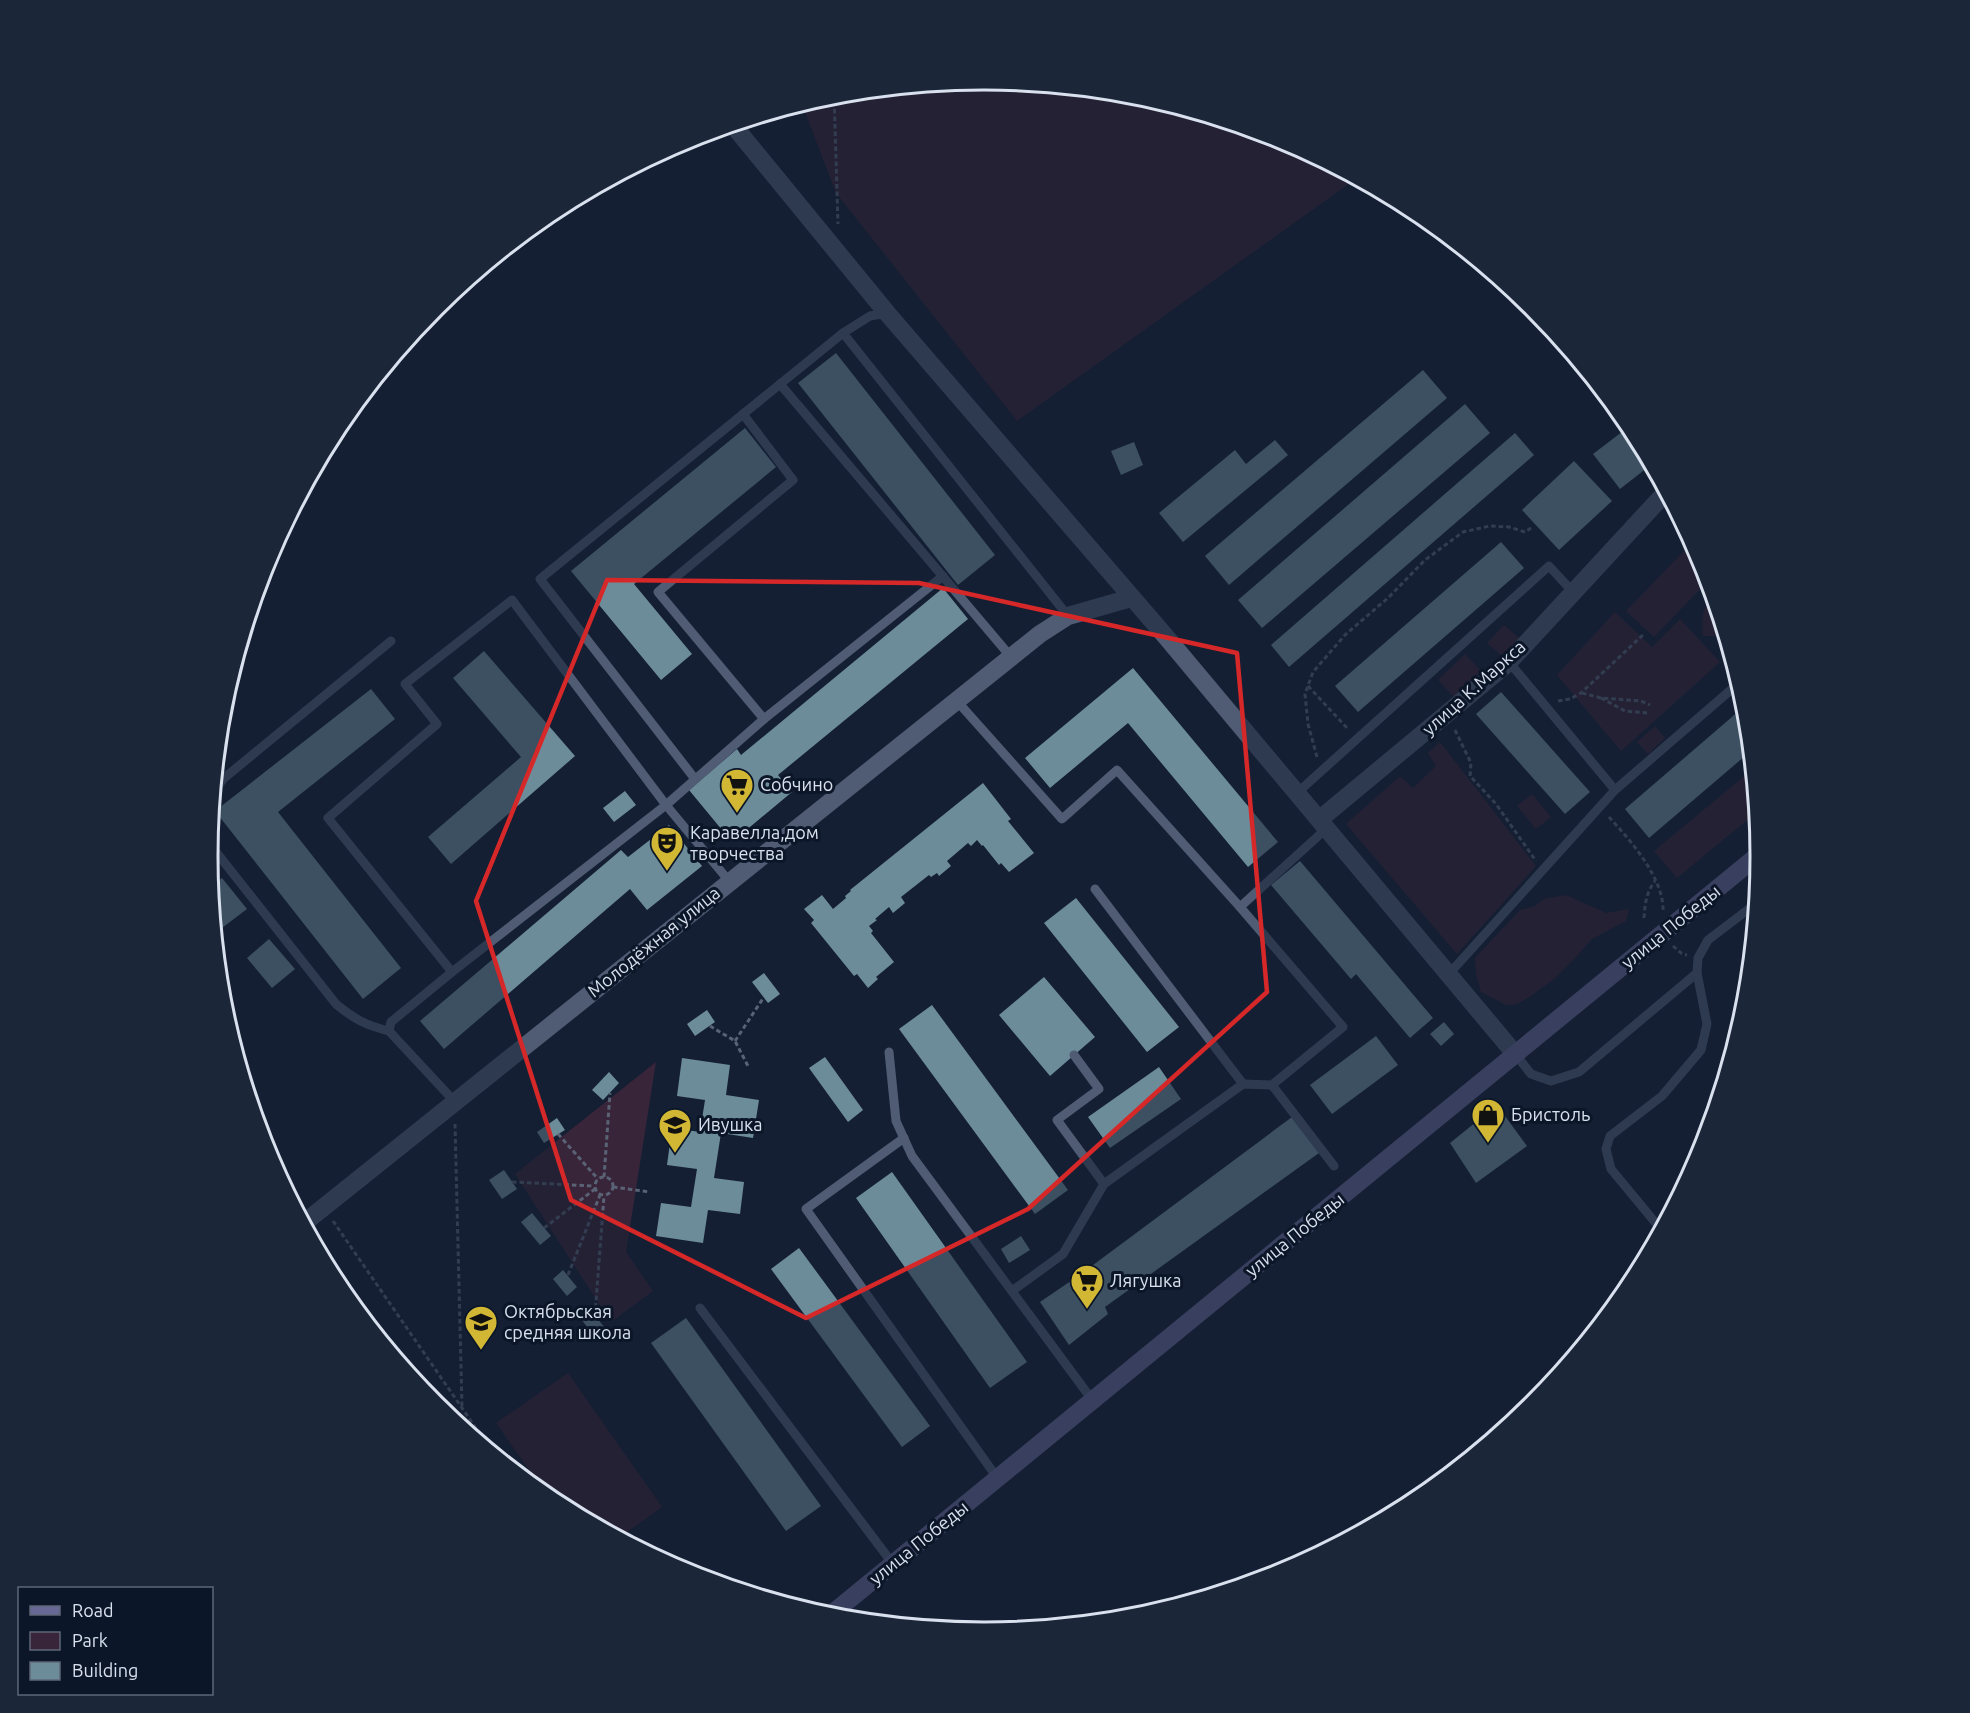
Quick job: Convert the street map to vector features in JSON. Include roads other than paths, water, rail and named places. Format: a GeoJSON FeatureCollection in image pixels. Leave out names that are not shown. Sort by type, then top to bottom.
{"type":"FeatureCollection","features":[{"type":"Feature","properties":{"kind":"street"},"geometry":{"type":"LineString","coordinates":[[738,131],[887,313],[1297,793],[1516,1055]]}},
{"type":"Feature","properties":{"kind":"street","name":"улица К.Маркса"},"geometry":{"type":"LineString","coordinates":[[1323,824],[1446,714],[1509,662],[1572,591],[1661,497]]}},
{"type":"Feature","properties":{"kind":"street","name":"Молодёжная улица"},"geometry":{"type":"LineString","coordinates":[[309,1218],[1040,634],[1068,616],[1131,598]]}},
{"type":"Feature","properties":{"kind":"street","name":"улица Победы"},"geometry":{"type":"LineString","coordinates":[[838,1609],[1516,1055],[1670,938],[1751,862]]}},
{"type":"Feature","properties":{"kind":"lane"},"geometry":{"type":"LineString","coordinates":[[695,779],[540,579],[843,333],[870,316],[887,313]]}},
{"type":"Feature","properties":{"kind":"lane"},"geometry":{"type":"LineString","coordinates":[[843,333],[1068,616]]}},
{"type":"Feature","properties":{"kind":"lane"},"geometry":{"type":"LineString","coordinates":[[780,384],[1011,657]]}},
{"type":"Feature","properties":{"kind":"lane"},"geometry":{"type":"LineString","coordinates":[[743,414],[794,480],[658,592],[765,719]]}},
{"type":"Feature","properties":{"kind":"lane"},"geometry":{"type":"LineString","coordinates":[[1297,793],[1549,566],[1572,591]]}},
{"type":"Feature","properties":{"kind":"lane"},"geometry":{"type":"LineString","coordinates":[[389,1031],[391,1022],[666,804],[765,719],[943,576]]}},
{"type":"Feature","properties":{"kind":"lane"},"geometry":{"type":"LineString","coordinates":[[452,972],[328,818],[437,724],[405,684],[512,600],[666,804],[729,881]]}},
{"type":"Feature","properties":{"kind":"lane"},"geometry":{"type":"LineString","coordinates":[[223,779],[391,641]]}},
{"type":"Feature","properties":{"kind":"lane"},"geometry":{"type":"LineString","coordinates":[[1509,662],[1615,790]]}},
{"type":"Feature","properties":{"kind":"lane"},"geometry":{"type":"LineString","coordinates":[[1448,975],[1615,790],[1732,689]]}},
{"type":"Feature","properties":{"kind":"lane"},"geometry":{"type":"LineString","coordinates":[[956,700],[1062,819],[1117,770],[1240,907],[1343,1028],[1272,1085],[1243,1084],[1104,1184],[1062,1254],[1012,1291]]}},
{"type":"Feature","properties":{"kind":"lane"},"geometry":{"type":"LineString","coordinates":[[1240,907],[1323,824]]}},
{"type":"Feature","properties":{"kind":"lane"},"geometry":{"type":"LineString","coordinates":[[218,854],[336,1004],[352,1018],[367,1026],[389,1031],[455,1102]]}},
{"type":"Feature","properties":{"kind":"lane"},"geometry":{"type":"LineString","coordinates":[[1095,889],[1243,1084]]}},
{"type":"Feature","properties":{"kind":"lane"},"geometry":{"type":"LineString","coordinates":[[1657,1225],[1611,1170],[1606,1149],[1610,1136],[1662,1096],[1701,1050],[1707,1024],[1697,973],[1698,958],[1707,940],[1750,908]]}},
{"type":"Feature","properties":{"kind":"lane"},"geometry":{"type":"LineString","coordinates":[[1516,1055],[1531,1074],[1551,1081],[1579,1072],[1697,973]]}},
{"type":"Feature","properties":{"kind":"lane"},"geometry":{"type":"LineString","coordinates":[[889,1052],[896,1121],[912,1156],[1093,1401]]}},
{"type":"Feature","properties":{"kind":"lane"},"geometry":{"type":"LineString","coordinates":[[1074,1055],[1099,1089],[1057,1120],[1104,1184]]}},
{"type":"Feature","properties":{"kind":"lane"},"geometry":{"type":"LineString","coordinates":[[1272,1085],[1334,1166]]}},
{"type":"Feature","properties":{"kind":"lane"},"geometry":{"type":"LineString","coordinates":[[904,1138],[806,1209],[998,1479]]}},
{"type":"Feature","properties":{"kind":"lane"},"geometry":{"type":"LineString","coordinates":[[700,1308],[893,1564]]}},
{"type":"Feature","properties":{"kind":"place","name":"Собчино"},"geometry":{"type":"Point","coordinates":[737,814]}},
{"type":"Feature","properties":{"kind":"place","name":"Каравелла,дом творчества"},"geometry":{"type":"Point","coordinates":[667,872]}},
{"type":"Feature","properties":{"kind":"place","name":"Бристоль"},"geometry":{"type":"Point","coordinates":[1488,1144]}},
{"type":"Feature","properties":{"kind":"place","name":"Ивушка"},"geometry":{"type":"Point","coordinates":[675,1154]}},
{"type":"Feature","properties":{"kind":"place","name":"Лягушка"},"geometry":{"type":"Point","coordinates":[1087,1310]}},
{"type":"Feature","properties":{"kind":"place","name":"Октябрьская средняя школа"},"geometry":{"type":"Point","coordinates":[481,1351]}}]}
